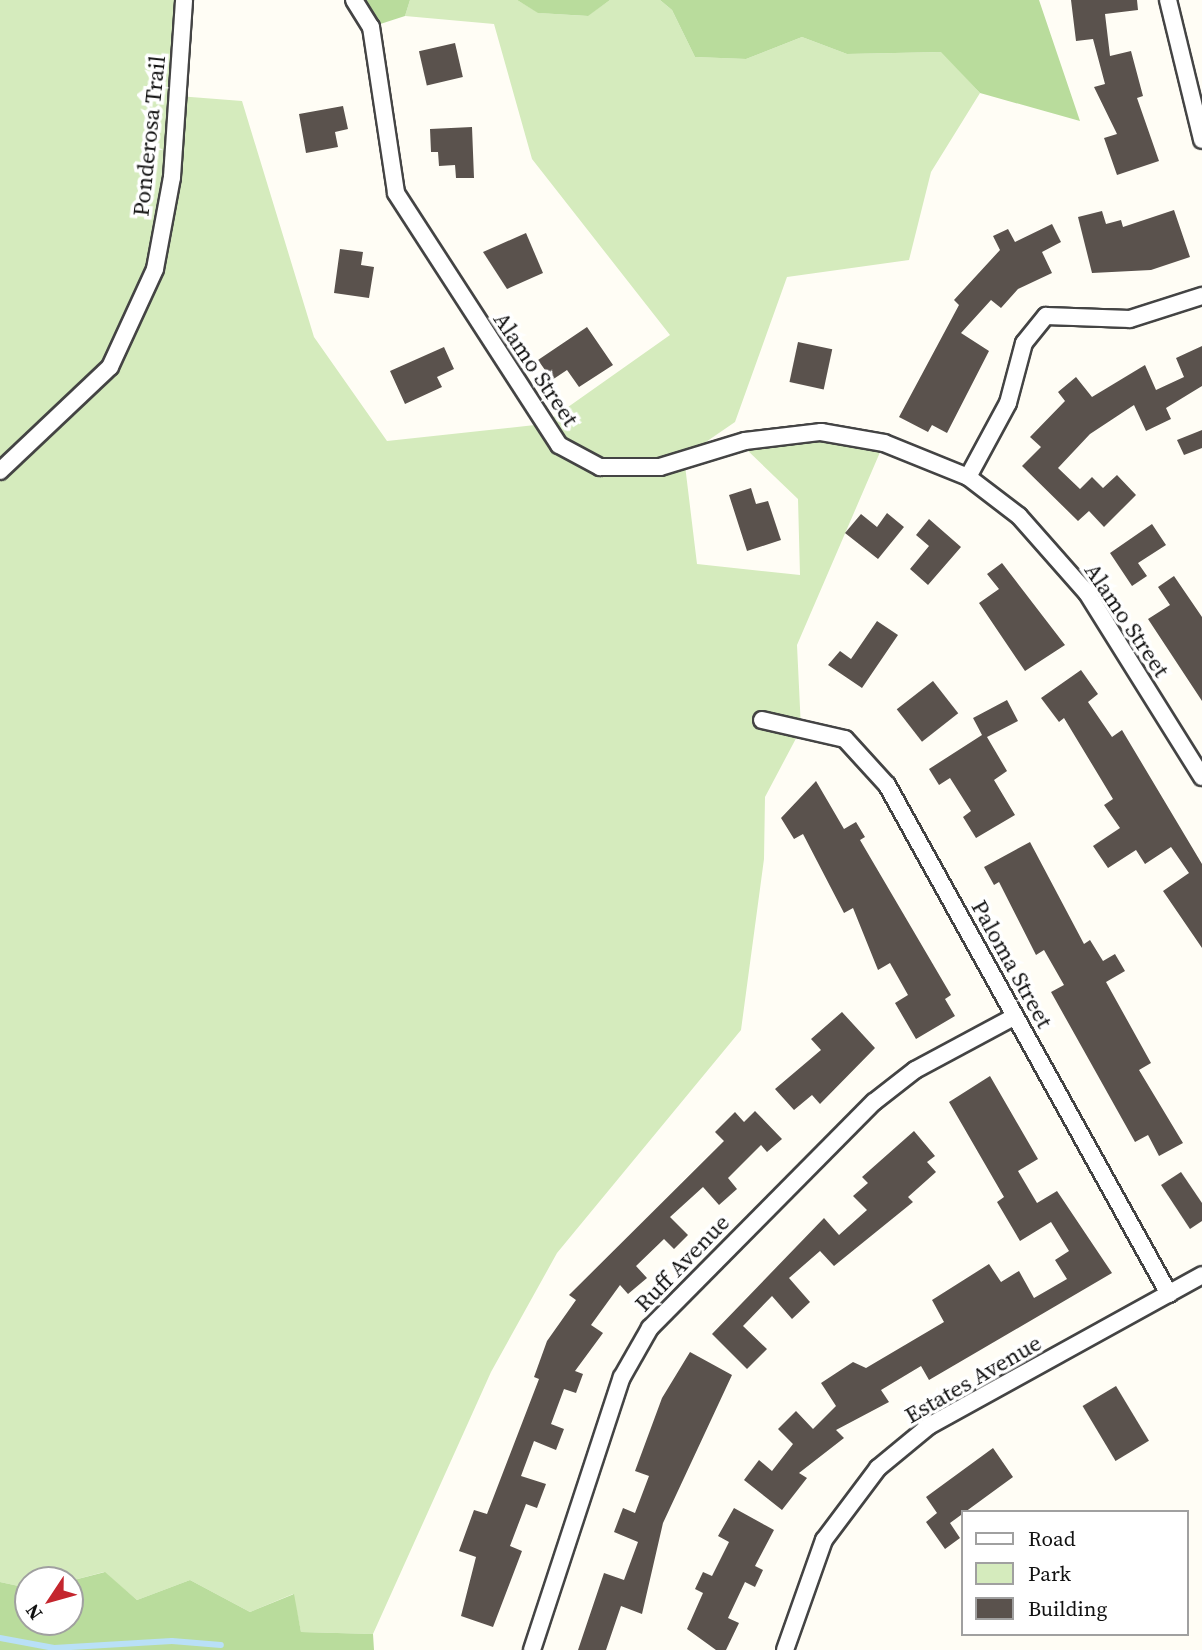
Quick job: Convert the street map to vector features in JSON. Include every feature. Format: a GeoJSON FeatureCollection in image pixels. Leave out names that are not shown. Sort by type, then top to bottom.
{"type":"FeatureCollection","features":[{"type":"Feature","properties":{"kind":"street","name":"Ponderosa Trail"},"geometry":{"type":"LineString","coordinates":[[0,471],[110,367],[155,269],[172,177],[184,0]]}},
{"type":"Feature","properties":{"kind":"street","name":"Alamo Street"},"geometry":{"type":"LineString","coordinates":[[354,0],[371,27],[396,193],[559,445],[600,467],[660,467],[745,441],[821,432],[884,443],[968,477],[1019,516],[1087,593],[1202,777]]}},
{"type":"Feature","properties":{"kind":"street"},"geometry":{"type":"LineString","coordinates":[[1168,0],[1202,140]]}},
{"type":"Feature","properties":{"kind":"street"},"geometry":{"type":"LineString","coordinates":[[968,477],[1008,403],[1024,343],[1046,316],[1130,319],[1202,296]]}},
{"type":"Feature","properties":{"kind":"street","name":"Paloma Street"},"geometry":{"type":"LineString","coordinates":[[762,720],[845,739],[887,785],[1169,1294]]}},
{"type":"Feature","properties":{"kind":"street","name":"Ruff Avenue"},"geometry":{"type":"LineString","coordinates":[[532,1650],[622,1377],[650,1328],[874,1102],[915,1070],[1014,1017]]}},
{"type":"Feature","properties":{"kind":"street","name":"Estates Avenue"},"geometry":{"type":"LineString","coordinates":[[785,1650],[824,1540],[877,1468],[929,1426],[1202,1275]]}},
{"type":"Feature","properties":{"kind":"green space"},"geometry":{"type":"Polygon","coordinates":[[[0,0],[184,0],[178,96],[242,101],[314,337],[387,441],[544,424],[670,335],[532,159],[494,24],[405,16],[410,0],[517,0],[539,13],[587,16],[610,0],[660,0],[672,10],[695,57],[746,59],[802,37],[847,54],[942,52],[980,93],[931,172],[909,260],[787,277],[735,422],[684,457],[697,564],[800,575],[798,499],[746,449],[821,432],[884,443],[797,645],[801,729],[765,797],[764,859],[741,1030],[557,1253],[491,1372],[373,1634],[301,1632],[293,1594],[250,1612],[190,1580],[137,1600],[104,1572],[84,1577],[84,1566],[14,1566],[14,1585],[0,1582],[0,0]]]}},
{"type":"Feature","properties":{"kind":"green space"},"geometry":{"type":"Polygon","coordinates":[[[354,0],[410,0],[405,16],[371,27],[354,0]]]}},
{"type":"Feature","properties":{"kind":"green space"},"geometry":{"type":"Polygon","coordinates":[[[517,0],[610,0],[588,16],[538,13],[517,0]]]}},
{"type":"Feature","properties":{"kind":"green space"},"geometry":{"type":"Polygon","coordinates":[[[660,0],[1039,0],[1080,121],[980,93],[941,52],[847,54],[802,37],[746,59],[695,57],[672,10],[660,0]]]}},
{"type":"Feature","properties":{"kind":"green space"},"geometry":{"type":"Polygon","coordinates":[[[105,1572],[137,1600],[190,1580],[250,1612],[294,1594],[301,1632],[373,1634],[374,1650],[0,1650],[0,1582],[14,1585],[14,1636],[84,1636],[84,1577],[105,1572]]]}},
{"type":"Feature","properties":{"kind":"building"},"geometry":{"type":"Polygon","coordinates":[[[1071,0],[1137,0],[1138,10],[1105,14],[1110,56],[1131,51],[1143,96],[1137,98],[1159,161],[1117,175],[1104,138],[1117,134],[1094,87],[1105,84],[1093,39],[1076,41],[1071,0]]]}},
{"type":"Feature","properties":{"kind":"building"},"geometry":{"type":"Polygon","coordinates":[[[455,43],[463,77],[427,85],[419,51],[455,43]]]}},
{"type":"Feature","properties":{"kind":"building"},"geometry":{"type":"Polygon","coordinates":[[[343,106],[348,129],[335,132],[338,147],[306,153],[299,114],[343,106]]]}},
{"type":"Feature","properties":{"kind":"building"},"geometry":{"type":"Polygon","coordinates":[[[472,127],[474,178],[456,178],[455,165],[439,166],[438,152],[431,152],[430,129],[472,127]]]}},
{"type":"Feature","properties":{"kind":"building"},"geometry":{"type":"Polygon","coordinates":[[[1174,210],[1190,257],[1151,270],[1092,273],[1078,217],[1102,211],[1106,224],[1121,220],[1123,227],[1174,210]]]}},
{"type":"Feature","properties":{"kind":"building"},"geometry":{"type":"Polygon","coordinates":[[[1052,224],[1061,242],[1042,252],[1052,273],[1018,289],[1001,308],[991,300],[961,333],[989,351],[947,433],[932,425],[928,432],[899,417],[959,305],[954,300],[1000,250],[993,236],[1008,229],[1015,242],[1052,224]]]}},
{"type":"Feature","properties":{"kind":"building"},"geometry":{"type":"Polygon","coordinates":[[[526,233],[543,273],[507,289],[483,252],[526,233]]]}},
{"type":"Feature","properties":{"kind":"building"},"geometry":{"type":"Polygon","coordinates":[[[340,249],[363,252],[361,265],[374,267],[369,298],[334,293],[340,249]]]}},
{"type":"Feature","properties":{"kind":"building"},"geometry":{"type":"Polygon","coordinates":[[[587,327],[613,365],[579,387],[567,370],[552,380],[538,360],[587,327]]]}},
{"type":"Feature","properties":{"kind":"building"},"geometry":{"type":"Polygon","coordinates":[[[798,342],[832,349],[824,389],[789,382],[798,342]]]}},
{"type":"Feature","properties":{"kind":"building"},"geometry":{"type":"Polygon","coordinates":[[[1202,346],[1202,386],[1166,408],[1171,419],[1146,431],[1134,405],[1090,434],[1058,468],[1080,489],[1092,477],[1103,488],[1117,475],[1136,495],[1104,527],[1089,511],[1078,521],[1022,466],[1041,447],[1030,437],[1065,401],[1058,392],[1076,377],[1092,397],[1145,365],[1156,390],[1184,377],[1176,358],[1202,346]]]}},
{"type":"Feature","properties":{"kind":"building"},"geometry":{"type":"Polygon","coordinates":[[[444,347],[454,369],[437,377],[442,387],[405,404],[390,371],[444,347]]]}},
{"type":"Feature","properties":{"kind":"building"},"geometry":{"type":"Polygon","coordinates":[[[1202,430],[1202,448],[1184,455],[1177,440],[1202,430]]]}},
{"type":"Feature","properties":{"kind":"building"},"geometry":{"type":"Polygon","coordinates":[[[751,488],[756,504],[768,501],[781,540],[747,551],[729,495],[751,488]]]}},
{"type":"Feature","properties":{"kind":"building"},"geometry":{"type":"Polygon","coordinates":[[[887,513],[904,527],[878,559],[845,533],[861,514],[877,527],[887,513]]]}},
{"type":"Feature","properties":{"kind":"building"},"geometry":{"type":"Polygon","coordinates":[[[929,519],[961,547],[928,585],[910,569],[929,546],[916,535],[929,519]]]}},
{"type":"Feature","properties":{"kind":"building"},"geometry":{"type":"Polygon","coordinates":[[[1152,524],[1166,545],[1138,563],[1147,576],[1132,586],[1110,553],[1152,524]]]}},
{"type":"Feature","properties":{"kind":"building"},"geometry":{"type":"Polygon","coordinates":[[[1002,563],[1065,645],[1025,671],[979,603],[999,589],[987,574],[1002,563]]]}},
{"type":"Feature","properties":{"kind":"building"},"geometry":{"type":"Polygon","coordinates":[[[1174,576],[1202,617],[1202,701],[1148,619],[1170,605],[1158,587],[1174,576]]]}},
{"type":"Feature","properties":{"kind":"building"},"geometry":{"type":"Polygon","coordinates":[[[877,621],[898,635],[862,688],[828,665],[840,651],[851,659],[877,621]]]}},
{"type":"Feature","properties":{"kind":"building"},"geometry":{"type":"Polygon","coordinates":[[[1081,670],[1098,694],[1088,702],[1112,737],[1122,730],[1202,864],[1202,948],[1163,891],[1189,873],[1171,847],[1145,864],[1136,850],[1108,868],[1093,846],[1120,828],[1104,805],[1113,799],[1064,718],[1059,722],[1041,698],[1081,670]]]}},
{"type":"Feature","properties":{"kind":"building"},"geometry":{"type":"Polygon","coordinates":[[[933,681],[958,713],[922,742],[897,709],[933,681]]]}},
{"type":"Feature","properties":{"kind":"building"},"geometry":{"type":"Polygon","coordinates":[[[1007,700],[1018,721],[987,737],[1007,771],[994,780],[1015,815],[976,838],[963,817],[971,811],[950,778],[939,785],[929,769],[982,735],[973,718],[1007,700]]]}},
{"type":"Feature","properties":{"kind":"building"},"geometry":{"type":"Polygon","coordinates":[[[816,781],[844,829],[856,822],[865,837],[860,840],[951,995],[945,999],[955,1016],[916,1039],[895,1003],[908,995],[890,963],[878,970],[853,908],[844,913],[803,834],[794,839],[781,818],[816,781]]]}},
{"type":"Feature","properties":{"kind":"building"},"geometry":{"type":"Polygon","coordinates":[[[1030,842],[1084,944],[1090,940],[1103,961],[1115,954],[1125,971],[1106,982],[1151,1063],[1139,1070],[1183,1143],[1159,1156],[1148,1135],[1135,1142],[1051,992],[1064,985],[1044,950],[1036,955],[999,882],[994,885],[984,867],[1030,842]]]}},
{"type":"Feature","properties":{"kind":"building"},"geometry":{"type":"Polygon","coordinates":[[[842,1012],[875,1048],[820,1104],[812,1095],[794,1110],[775,1089],[821,1050],[811,1039],[842,1012]]]}},
{"type":"Feature","properties":{"kind":"building"},"geometry":{"type":"Polygon","coordinates":[[[990,1076],[1038,1159],[1018,1171],[1037,1203],[1057,1191],[1112,1273],[929,1380],[921,1366],[881,1390],[889,1402],[836,1430],[844,1438],[799,1473],[807,1478],[782,1510],[744,1480],[759,1460],[772,1471],[793,1444],[778,1429],[796,1411],[813,1429],[836,1406],[821,1383],[853,1362],[866,1368],[944,1322],[932,1300],[989,1264],[1001,1282],[1019,1271],[1034,1298],[1067,1279],[1055,1260],[1069,1251],[1051,1222],[1020,1241],[997,1202],[1004,1197],[949,1102],[990,1076]]]}},
{"type":"Feature","properties":{"kind":"building"},"geometry":{"type":"Polygon","coordinates":[[[755,1111],[782,1139],[767,1152],[761,1145],[728,1178],[737,1189],[719,1205],[703,1187],[670,1217],[688,1235],[674,1249],[664,1239],[636,1266],[647,1278],[628,1294],[620,1285],[591,1325],[603,1333],[575,1371],[583,1374],[576,1393],[564,1389],[551,1424],[564,1429],[556,1450],[534,1441],[521,1476],[546,1484],[537,1508],[526,1504],[510,1546],[522,1551],[493,1627],[461,1616],[476,1557],[459,1551],[474,1510],[487,1514],[539,1379],[534,1377],[547,1341],[576,1300],[569,1295],[724,1141],[715,1132],[735,1112],[744,1122],[755,1111]]]}},
{"type":"Feature","properties":{"kind":"building"},"geometry":{"type":"Polygon","coordinates":[[[914,1131],[935,1156],[927,1162],[936,1172],[908,1197],[913,1202],[834,1266],[820,1251],[789,1278],[810,1302],[792,1319],[772,1296],[743,1326],[767,1349],[747,1369],[712,1334],[824,1218],[839,1235],[867,1210],[853,1196],[868,1183],[862,1177],[914,1131]]]}},
{"type":"Feature","properties":{"kind":"building"},"geometry":{"type":"Polygon","coordinates":[[[1181,1172],[1202,1203],[1202,1221],[1190,1229],[1161,1185],[1181,1172]]]}},
{"type":"Feature","properties":{"kind":"building"},"geometry":{"type":"Polygon","coordinates":[[[690,1352],[732,1375],[663,1523],[642,1614],[621,1606],[606,1650],[578,1650],[604,1573],[624,1580],[638,1542],[614,1532],[623,1508],[635,1513],[649,1476],[635,1471],[662,1398],[690,1352]]]}},
{"type":"Feature","properties":{"kind":"building"},"geometry":{"type":"Polygon","coordinates":[[[1116,1386],[1149,1441],[1116,1461],[1083,1406],[1116,1386]]]}},
{"type":"Feature","properties":{"kind":"building"},"geometry":{"type":"Polygon","coordinates":[[[993,1448],[1013,1477],[968,1510],[960,1510],[960,1516],[950,1523],[960,1538],[945,1549],[926,1522],[937,1513],[926,1497],[993,1448]]]}},
{"type":"Feature","properties":{"kind":"building"},"geometry":{"type":"Polygon","coordinates":[[[734,1508],[774,1530],[755,1566],[763,1570],[755,1587],[745,1582],[728,1618],[739,1623],[726,1650],[716,1650],[687,1629],[703,1593],[695,1589],[703,1572],[712,1576],[729,1542],[718,1536],[734,1508]]]}},
{"type":"Feature","properties":{"kind":"waterway"},"geometry":{"type":"LineString","coordinates":[[0,1638],[54,1648],[172,1641],[221,1645]]}}]}
